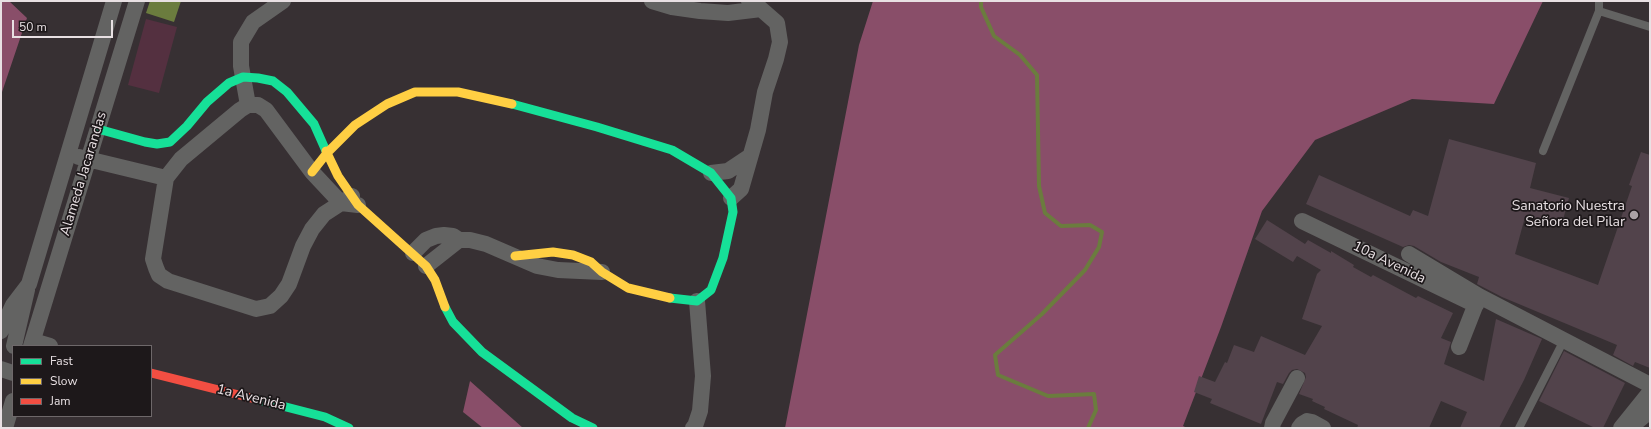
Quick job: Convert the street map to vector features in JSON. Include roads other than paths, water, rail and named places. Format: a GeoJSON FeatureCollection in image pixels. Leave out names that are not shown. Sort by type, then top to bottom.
{"type":"FeatureCollection","features":[{"type":"Feature","properties":{"kind":"street","name":"Alameda Jacarandas"},"geometry":{"type":"LineString","coordinates":[[1,331],[13,304],[29,284],[114,1]]}},
{"type":"Feature","properties":{"kind":"street","name":"Alameda Jacarandas"},"geometry":{"type":"LineString","coordinates":[[32,344],[137,1]]}},
{"type":"Feature","properties":{"kind":"street"},"geometry":{"type":"LineString","coordinates":[[248,105],[240,52],[241,42],[263,8],[282,1]]}},
{"type":"Feature","properties":{"kind":"street"},"geometry":{"type":"LineString","coordinates":[[652,1],[672,7],[728,13],[755,5],[777,23],[780,42],[765,92],[758,130],[741,188],[731,198]]}},
{"type":"Feature","properties":{"kind":"street"},"geometry":{"type":"LineString","coordinates":[[98,129],[145,142],[157,144],[170,142],[187,126],[207,102],[229,83],[243,77],[273,81],[287,92],[314,124],[350,201]]}},
{"type":"Feature","properties":{"kind":"street"},"geometry":{"type":"LineString","coordinates":[[312,172],[327,153],[355,125],[387,104],[415,92],[458,92],[490,98],[672,150],[711,173],[731,198],[733,212],[723,258],[711,290],[697,301],[647,294],[628,288],[602,272],[558,270],[537,266],[486,244],[470,240],[459,240],[453,236],[436,236],[426,240],[413,253]]}},
{"type":"Feature","properties":{"kind":"street"},"geometry":{"type":"LineString","coordinates":[[350,201],[324,214],[312,229],[303,246],[289,284],[281,296],[270,306],[256,308],[168,281],[159,275],[153,260],[166,178],[181,159],[240,110],[248,105],[258,105],[266,110],[312,172],[350,201],[413,253],[426,266],[435,280],[445,307],[453,322],[482,352],[572,418],[593,428]]}},
{"type":"Feature","properties":{"kind":"street"},"geometry":{"type":"LineString","coordinates":[[68,154],[166,178]]}},
{"type":"Feature","properties":{"kind":"street"},"geometry":{"type":"LineString","coordinates":[[711,173],[728,171],[749,157]]}},
{"type":"Feature","properties":{"kind":"street","name":"10a Avenida"},"geometry":{"type":"LineString","coordinates":[[1302,221],[1564,340],[1650,385]]}},
{"type":"Feature","properties":{"kind":"street"},"geometry":{"type":"LineString","coordinates":[[426,266],[459,240]]}},
{"type":"Feature","properties":{"kind":"street"},"geometry":{"type":"LineString","coordinates":[[1409,254],[1478,300],[1458,347]]}},
{"type":"Feature","properties":{"kind":"street"},"geometry":{"type":"LineString","coordinates":[[14,345],[29,284]]}},
{"type":"Feature","properties":{"kind":"street"},"geometry":{"type":"LineString","coordinates":[[693,428],[700,411],[703,376],[697,301]]}},
{"type":"Feature","properties":{"kind":"street"},"geometry":{"type":"LineString","coordinates":[[1,369],[12,373]]}},
{"type":"Feature","properties":{"kind":"street","name":"1a Avenida"},"geometry":{"type":"LineString","coordinates":[[152,372],[325,417],[349,428]]}},
{"type":"Feature","properties":{"kind":"street"},"geometry":{"type":"LineString","coordinates":[[1272,428],[1272,423],[1297,378]]}},
{"type":"Feature","properties":{"kind":"street"},"geometry":{"type":"LineString","coordinates":[[1621,428],[1650,392]]}},
{"type":"Feature","properties":{"kind":"street"},"geometry":{"type":"LineString","coordinates":[[5,428],[12,404]]}},
{"type":"Feature","properties":{"kind":"street"},"geometry":{"type":"LineString","coordinates":[[1628,428],[1650,411]]}},
{"type":"Feature","properties":{"kind":"street"},"geometry":{"type":"LineString","coordinates":[[1299,428],[1302,424],[1312,422],[1323,428]]}},
{"type":"Feature","properties":{"kind":"lane"},"geometry":{"type":"LineString","coordinates":[[1543,151],[1599,11],[1599,1]]}},
{"type":"Feature","properties":{"kind":"lane"},"geometry":{"type":"LineString","coordinates":[[1599,11],[1650,27]]}},
{"type":"Feature","properties":{"kind":"lane"},"geometry":{"type":"LineString","coordinates":[[1519,428],[1564,340]]}},
{"type":"Feature","properties":{"kind":"waterway"},"geometry":{"type":"LineString","coordinates":[[981,1],[981,7],[994,36],[1020,55],[1037,75],[1039,186],[1045,213],[1061,226],[1090,225],[1102,232],[1099,247],[1085,270],[1042,314],[995,355],[998,375],[1048,396],[1094,394],[1096,410],[1088,428]]}},
{"type":"Feature","properties":{"kind":"place","name":"Sanatorio Nuestra Señora del Pilar"},"geometry":{"type":"Point","coordinates":[1634,215]}}]}
